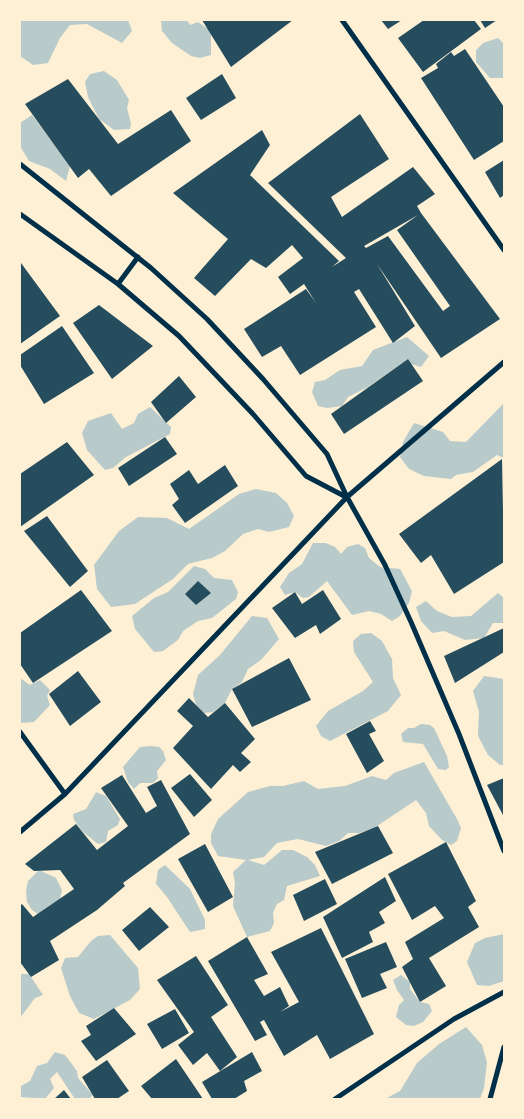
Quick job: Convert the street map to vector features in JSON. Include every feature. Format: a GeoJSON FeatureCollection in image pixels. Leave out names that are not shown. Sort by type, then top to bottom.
{"type":"FeatureCollection","features":[{"type":"Feature","properties":{"kind":"street"},"geometry":{"type":"LineString","coordinates":[[342,20],[504,250]]}},
{"type":"Feature","properties":{"kind":"street"},"geometry":{"type":"LineString","coordinates":[[20,164],[138,257],[207,319],[263,379],[327,454],[347,497],[385,565],[411,622],[459,734],[504,851]]}},
{"type":"Feature","properties":{"kind":"street"},"geometry":{"type":"LineString","coordinates":[[20,214],[118,284],[179,336],[253,414],[306,476],[347,497]]}},
{"type":"Feature","properties":{"kind":"street"},"geometry":{"type":"LineString","coordinates":[[118,284],[138,257]]}},
{"type":"Feature","properties":{"kind":"street"},"geometry":{"type":"LineString","coordinates":[[20,832],[64,794],[347,497],[504,362]]}},
{"type":"Feature","properties":{"kind":"street"},"geometry":{"type":"LineString","coordinates":[[20,732],[64,794]]}},
{"type":"Feature","properties":{"kind":"street"},"geometry":{"type":"LineString","coordinates":[[335,1099],[454,1019],[504,992]]}},
{"type":"Feature","properties":{"kind":"street"},"geometry":{"type":"LineString","coordinates":[[490,1099],[504,1047]]}},
{"type":"Feature","properties":{"kind":"shaded area"},"geometry":{"type":"Polygon","coordinates":[[[20,20],[128,20],[132,31],[122,43],[87,24],[70,25],[60,38],[48,63],[33,65],[20,56],[20,20]]]}},
{"type":"Feature","properties":{"kind":"shaded area"},"geometry":{"type":"Polygon","coordinates":[[[161,20],[187,20],[190,25],[198,22],[208,29],[211,34],[211,55],[200,58],[191,56],[172,43],[162,31],[161,20]]]}},
{"type":"Feature","properties":{"kind":"shaded area"},"geometry":{"type":"Polygon","coordinates":[[[498,38],[504,44],[504,78],[490,78],[476,62],[476,50],[483,43],[498,38]]]}},
{"type":"Feature","properties":{"kind":"shaded area"},"geometry":{"type":"Polygon","coordinates":[[[104,71],[117,80],[129,100],[127,108],[131,123],[130,129],[114,130],[99,119],[88,97],[85,82],[90,74],[104,71]]]}},
{"type":"Feature","properties":{"kind":"shaded area"},"geometry":{"type":"Polygon","coordinates":[[[32,115],[70,166],[66,181],[50,169],[29,161],[20,146],[20,123],[32,115]]]}},
{"type":"Feature","properties":{"kind":"shaded area"},"geometry":{"type":"Polygon","coordinates":[[[407,337],[429,356],[421,367],[411,364],[408,359],[368,387],[348,397],[342,406],[327,408],[318,406],[312,392],[315,382],[325,380],[340,370],[362,366],[373,350],[407,337]]]}},
{"type":"Feature","properties":{"kind":"shaded area"},"geometry":{"type":"Polygon","coordinates":[[[504,403],[504,458],[497,455],[473,472],[456,475],[451,479],[424,476],[409,469],[400,457],[403,442],[414,423],[443,432],[450,441],[466,442],[504,403]]]}},
{"type":"Feature","properties":{"kind":"shaded area"},"geometry":{"type":"Polygon","coordinates":[[[150,407],[171,427],[170,434],[126,457],[113,468],[105,470],[87,450],[82,433],[88,421],[111,413],[122,429],[134,423],[138,414],[150,407]]]}},
{"type":"Feature","properties":{"kind":"shaded area"},"geometry":{"type":"Polygon","coordinates":[[[256,489],[276,493],[287,503],[294,516],[289,527],[269,532],[258,529],[243,534],[225,551],[212,558],[188,564],[173,579],[135,604],[111,607],[97,589],[94,565],[119,531],[138,517],[167,518],[189,529],[239,494],[256,489]]]}},
{"type":"Feature","properties":{"kind":"shaded area"},"geometry":{"type":"Polygon","coordinates":[[[313,543],[326,543],[335,547],[341,554],[347,547],[358,544],[365,548],[369,558],[380,567],[400,569],[412,591],[409,603],[400,616],[392,621],[381,614],[369,611],[352,615],[327,581],[309,597],[303,598],[295,592],[285,595],[280,587],[289,573],[302,564],[313,543]]]}},
{"type":"Feature","properties":{"kind":"shaded area"},"geometry":{"type":"Polygon","coordinates":[[[194,566],[205,569],[214,578],[232,580],[238,592],[236,599],[212,618],[198,621],[183,631],[178,640],[163,651],[154,652],[135,629],[132,616],[154,598],[168,592],[194,566]]]}},
{"type":"Feature","properties":{"kind":"shaded area"},"geometry":{"type":"Polygon","coordinates":[[[498,593],[504,598],[504,623],[493,623],[484,638],[465,640],[444,631],[432,633],[421,621],[416,607],[426,601],[437,611],[452,617],[471,616],[498,593]]]}},
{"type":"Feature","properties":{"kind":"shaded area"},"geometry":{"type":"Polygon","coordinates":[[[252,616],[267,618],[279,639],[261,660],[248,669],[242,682],[232,689],[225,703],[213,712],[204,713],[196,705],[193,694],[198,675],[220,655],[252,616]]]}},
{"type":"Feature","properties":{"kind":"shaded area"},"geometry":{"type":"Polygon","coordinates":[[[371,633],[382,641],[392,659],[393,678],[401,695],[388,711],[330,741],[321,736],[316,726],[328,711],[363,691],[373,682],[354,652],[353,641],[361,634],[371,633]]]}},
{"type":"Feature","properties":{"kind":"shaded area"},"geometry":{"type":"Polygon","coordinates":[[[484,676],[504,679],[504,765],[500,765],[488,755],[478,736],[479,712],[473,691],[484,676]]]}},
{"type":"Feature","properties":{"kind":"shaded area"},"geometry":{"type":"Polygon","coordinates":[[[20,678],[30,685],[40,680],[50,690],[47,696],[50,705],[34,722],[20,723],[20,678]]]}},
{"type":"Feature","properties":{"kind":"shaded area"},"geometry":{"type":"Polygon","coordinates":[[[421,724],[430,725],[434,728],[447,756],[449,767],[446,770],[438,769],[423,744],[403,742],[401,734],[408,728],[414,728],[421,724]]]}},
{"type":"Feature","properties":{"kind":"shaded area"},"geometry":{"type":"Polygon","coordinates":[[[140,747],[159,747],[163,751],[166,760],[157,771],[158,778],[153,783],[140,783],[134,789],[128,782],[123,767],[140,747]]]}},
{"type":"Feature","properties":{"kind":"shaded area"},"geometry":{"type":"Polygon","coordinates":[[[424,762],[461,828],[457,841],[451,845],[442,840],[429,826],[426,813],[416,800],[374,828],[359,833],[348,833],[339,841],[326,846],[298,839],[277,843],[264,857],[248,860],[264,865],[282,850],[293,850],[307,857],[315,865],[320,876],[287,886],[284,900],[277,904],[273,913],[274,923],[270,931],[247,937],[233,906],[235,883],[233,872],[246,860],[218,856],[211,843],[211,834],[218,819],[248,792],[270,786],[283,786],[304,781],[318,789],[345,786],[372,776],[386,780],[394,773],[424,762]]]}},
{"type":"Feature","properties":{"kind":"shaded area"},"geometry":{"type":"Polygon","coordinates":[[[96,792],[106,796],[120,819],[118,825],[108,831],[106,842],[98,844],[83,832],[74,820],[73,814],[86,809],[96,792]]]}},
{"type":"Feature","properties":{"kind":"shaded area"},"geometry":{"type":"Polygon","coordinates":[[[165,865],[190,889],[205,920],[205,929],[190,932],[156,884],[158,870],[165,865]]]}},
{"type":"Feature","properties":{"kind":"shaded area"},"geometry":{"type":"Polygon","coordinates":[[[39,870],[56,878],[62,890],[60,899],[38,914],[32,910],[27,902],[26,891],[28,881],[39,870]]]}},
{"type":"Feature","properties":{"kind":"shaded area"},"geometry":{"type":"Polygon","coordinates":[[[504,934],[504,981],[489,986],[477,985],[467,962],[475,943],[485,938],[504,934]]]}},
{"type":"Feature","properties":{"kind":"shaded area"},"geometry":{"type":"Polygon","coordinates":[[[110,935],[138,968],[140,989],[130,1000],[94,1019],[79,1013],[70,996],[61,968],[65,958],[78,957],[91,941],[98,936],[110,935]]]}},
{"type":"Feature","properties":{"kind":"shaded area"},"geometry":{"type":"Polygon","coordinates":[[[20,974],[29,974],[43,995],[35,998],[20,1018],[20,974]]]}},
{"type":"Feature","properties":{"kind":"shaded area"},"geometry":{"type":"Polygon","coordinates":[[[401,975],[410,982],[410,989],[420,1002],[429,1004],[432,1011],[423,1022],[414,1026],[406,1025],[396,1017],[399,1005],[404,1000],[393,980],[401,975]]]}},
{"type":"Feature","properties":{"kind":"shaded area"},"geometry":{"type":"Polygon","coordinates":[[[466,1027],[482,1045],[487,1062],[484,1088],[480,1099],[385,1099],[400,1091],[417,1063],[439,1044],[466,1027]]]}},
{"type":"Feature","properties":{"kind":"shaded area"},"geometry":{"type":"Polygon","coordinates":[[[55,1052],[65,1055],[77,1071],[78,1078],[93,1095],[89,1099],[75,1099],[57,1072],[50,1079],[54,1088],[45,1099],[21,1097],[21,1086],[30,1081],[37,1066],[47,1063],[55,1052]]]}},
{"type":"Feature","properties":{"kind":"building"},"geometry":{"type":"Polygon","coordinates":[[[202,20],[293,20],[231,67],[202,20]]]}},
{"type":"Feature","properties":{"kind":"building"},"geometry":{"type":"Polygon","coordinates":[[[381,20],[402,20],[388,29],[381,20]]]}},
{"type":"Feature","properties":{"kind":"building"},"geometry":{"type":"Polygon","coordinates":[[[424,20],[474,20],[481,29],[423,72],[398,38],[424,20]]]}},
{"type":"Feature","properties":{"kind":"building"},"geometry":{"type":"Polygon","coordinates":[[[480,20],[497,20],[485,28],[480,20]]]}},
{"type":"Feature","properties":{"kind":"building"},"geometry":{"type":"Polygon","coordinates":[[[465,49],[504,107],[504,141],[474,160],[421,78],[438,68],[436,64],[451,52],[454,56],[465,49]]]}},
{"type":"Feature","properties":{"kind":"building"},"geometry":{"type":"Polygon","coordinates":[[[222,74],[236,98],[201,120],[186,98],[222,74]]]}},
{"type":"Feature","properties":{"kind":"building"},"geometry":{"type":"Polygon","coordinates":[[[68,79],[118,144],[171,110],[191,141],[111,196],[89,169],[78,178],[25,104],[68,79]]]}},
{"type":"Feature","properties":{"kind":"building"},"geometry":{"type":"Polygon","coordinates":[[[360,114],[389,159],[331,197],[342,217],[413,167],[435,194],[417,206],[421,213],[500,319],[441,358],[377,264],[415,326],[393,343],[359,289],[354,292],[376,327],[300,375],[281,346],[262,357],[244,329],[306,289],[316,303],[304,284],[290,294],[278,277],[303,258],[292,245],[266,268],[251,259],[215,296],[194,278],[228,239],[173,193],[262,130],[270,145],[250,175],[339,261],[332,267],[346,258],[268,183],[360,114]],[[418,215],[364,246],[366,248],[388,236],[443,311],[450,306],[397,230],[418,215]]]}},
{"type":"Feature","properties":{"kind":"building"},"geometry":{"type":"Polygon","coordinates":[[[504,160],[504,195],[500,198],[485,172],[504,160]]]}},
{"type":"Feature","properties":{"kind":"building"},"geometry":{"type":"Polygon","coordinates":[[[20,264],[60,316],[20,344],[20,264]]]}},
{"type":"Feature","properties":{"kind":"building"},"geometry":{"type":"Polygon","coordinates":[[[99,305],[153,346],[112,379],[73,323],[99,305]]]}},
{"type":"Feature","properties":{"kind":"building"},"geometry":{"type":"Polygon","coordinates":[[[62,326],[94,373],[44,404],[20,365],[20,355],[62,326]]]}},
{"type":"Feature","properties":{"kind":"building"},"geometry":{"type":"Polygon","coordinates":[[[408,359],[423,381],[344,434],[331,414],[408,359]]]}},
{"type":"Feature","properties":{"kind":"building"},"geometry":{"type":"Polygon","coordinates":[[[179,376],[196,397],[166,423],[151,402],[179,376]]]}},
{"type":"Feature","properties":{"kind":"building"},"geometry":{"type":"Polygon","coordinates":[[[165,437],[177,454],[129,486],[118,468],[165,437]]]}},
{"type":"Feature","properties":{"kind":"building"},"geometry":{"type":"Polygon","coordinates":[[[67,442],[94,475],[20,527],[20,474],[67,442]]]}},
{"type":"Feature","properties":{"kind":"building"},"geometry":{"type":"Polygon","coordinates":[[[502,459],[504,562],[454,594],[431,555],[421,563],[399,534],[502,459]]]}},
{"type":"Feature","properties":{"kind":"building"},"geometry":{"type":"Polygon","coordinates":[[[225,465],[238,486],[185,523],[172,505],[179,499],[170,484],[189,470],[198,484],[225,465]]]}},
{"type":"Feature","properties":{"kind":"building"},"geometry":{"type":"Polygon","coordinates":[[[47,516],[88,571],[70,587],[24,531],[47,516]]]}},
{"type":"Feature","properties":{"kind":"building"},"geometry":{"type":"Polygon","coordinates":[[[198,581],[211,593],[196,605],[185,594],[198,581]]]}},
{"type":"Feature","properties":{"kind":"building"},"geometry":{"type":"Polygon","coordinates":[[[81,590],[112,631],[33,683],[20,664],[20,633],[81,590]]]}},
{"type":"Feature","properties":{"kind":"building"},"geometry":{"type":"Polygon","coordinates":[[[323,590],[341,619],[320,634],[316,625],[295,638],[272,608],[295,592],[302,604],[323,590]]]}},
{"type":"Feature","properties":{"kind":"building"},"geometry":{"type":"Polygon","coordinates":[[[504,628],[504,652],[455,683],[444,656],[504,628]]]}},
{"type":"Feature","properties":{"kind":"building"},"geometry":{"type":"Polygon","coordinates":[[[289,658],[311,700],[252,727],[232,689],[289,658]]]}},
{"type":"Feature","properties":{"kind":"building"},"geometry":{"type":"Polygon","coordinates":[[[78,671],[101,702],[70,726],[49,694],[78,671]]]}},
{"type":"Feature","properties":{"kind":"building"},"geometry":{"type":"Polygon","coordinates":[[[189,698],[208,717],[225,703],[255,739],[241,753],[251,762],[240,772],[233,765],[211,789],[173,748],[193,726],[177,711],[189,698]]]}},
{"type":"Feature","properties":{"kind":"building"},"geometry":{"type":"Polygon","coordinates":[[[370,721],[376,731],[369,734],[384,761],[367,773],[346,734],[370,721]]]}},
{"type":"Feature","properties":{"kind":"building"},"geometry":{"type":"Polygon","coordinates":[[[190,774],[212,800],[194,817],[171,788],[190,774]]]}},
{"type":"Feature","properties":{"kind":"building"},"geometry":{"type":"Polygon","coordinates":[[[122,775],[146,813],[157,806],[147,787],[161,780],[190,834],[123,883],[125,886],[97,910],[50,941],[59,960],[31,977],[20,962],[20,906],[22,904],[33,917],[74,889],[60,870],[34,871],[25,864],[76,824],[97,850],[128,826],[101,788],[122,775]]]}},
{"type":"Feature","properties":{"kind":"building"},"geometry":{"type":"Polygon","coordinates":[[[504,778],[504,817],[487,785],[504,778]]]}},
{"type":"Feature","properties":{"kind":"building"},"geometry":{"type":"Polygon","coordinates":[[[378,826],[393,853],[332,884],[315,852],[378,826]]]}},
{"type":"Feature","properties":{"kind":"building"},"geometry":{"type":"Polygon","coordinates":[[[446,842],[476,901],[468,907],[479,927],[429,958],[446,986],[420,1002],[402,967],[413,959],[405,942],[444,918],[435,906],[412,920],[388,874],[446,842]]]}},
{"type":"Feature","properties":{"kind":"building"},"geometry":{"type":"Polygon","coordinates":[[[205,844],[233,897],[208,912],[178,859],[205,844]]]}},
{"type":"Feature","properties":{"kind":"building"},"geometry":{"type":"Polygon","coordinates":[[[385,877],[396,901],[379,912],[385,923],[369,932],[373,942],[342,958],[323,917],[385,877]]]}},
{"type":"Feature","properties":{"kind":"building"},"geometry":{"type":"Polygon","coordinates":[[[325,879],[337,904],[304,921],[293,895],[325,879]]]}},
{"type":"Feature","properties":{"kind":"building"},"geometry":{"type":"Polygon","coordinates":[[[150,907],[169,927],[139,951],[122,930],[150,907]]]}},
{"type":"Feature","properties":{"kind":"building"},"geometry":{"type":"Polygon","coordinates":[[[321,928],[374,1034],[330,1059],[317,1035],[284,1056],[264,1020],[260,1022],[267,1035],[255,1041],[208,961],[247,937],[268,974],[254,980],[264,996],[280,987],[289,1006],[280,1012],[299,1002],[271,952],[321,928]]]}},
{"type":"Feature","properties":{"kind":"building"},"geometry":{"type":"Polygon","coordinates":[[[386,942],[397,967],[380,974],[387,988],[362,998],[345,959],[386,942]]]}},
{"type":"Feature","properties":{"kind":"building"},"geometry":{"type":"Polygon","coordinates":[[[196,956],[228,1005],[211,1017],[237,1057],[220,1071],[207,1053],[193,1065],[178,1045],[194,1032],[157,980],[196,956]]]}},
{"type":"Feature","properties":{"kind":"building"},"geometry":{"type":"Polygon","coordinates":[[[114,1008],[136,1034],[96,1061],[81,1041],[91,1035],[86,1026],[114,1008]]]}},
{"type":"Feature","properties":{"kind":"building"},"geometry":{"type":"Polygon","coordinates":[[[175,1009],[189,1033],[162,1049],[147,1024],[175,1009]]]}},
{"type":"Feature","properties":{"kind":"building"},"geometry":{"type":"Polygon","coordinates":[[[252,1052],[262,1071],[244,1081],[247,1091],[234,1099],[212,1099],[202,1082],[252,1052]]]}},
{"type":"Feature","properties":{"kind":"building"},"geometry":{"type":"Polygon","coordinates":[[[176,1059],[203,1099],[152,1099],[141,1086],[176,1059]]]}},
{"type":"Feature","properties":{"kind":"building"},"geometry":{"type":"Polygon","coordinates":[[[107,1060],[129,1091],[117,1099],[95,1099],[82,1077],[107,1060]]]}},
{"type":"Feature","properties":{"kind":"building"},"geometry":{"type":"Polygon","coordinates":[[[64,1090],[71,1099],[54,1099],[64,1090]]]}}]}
